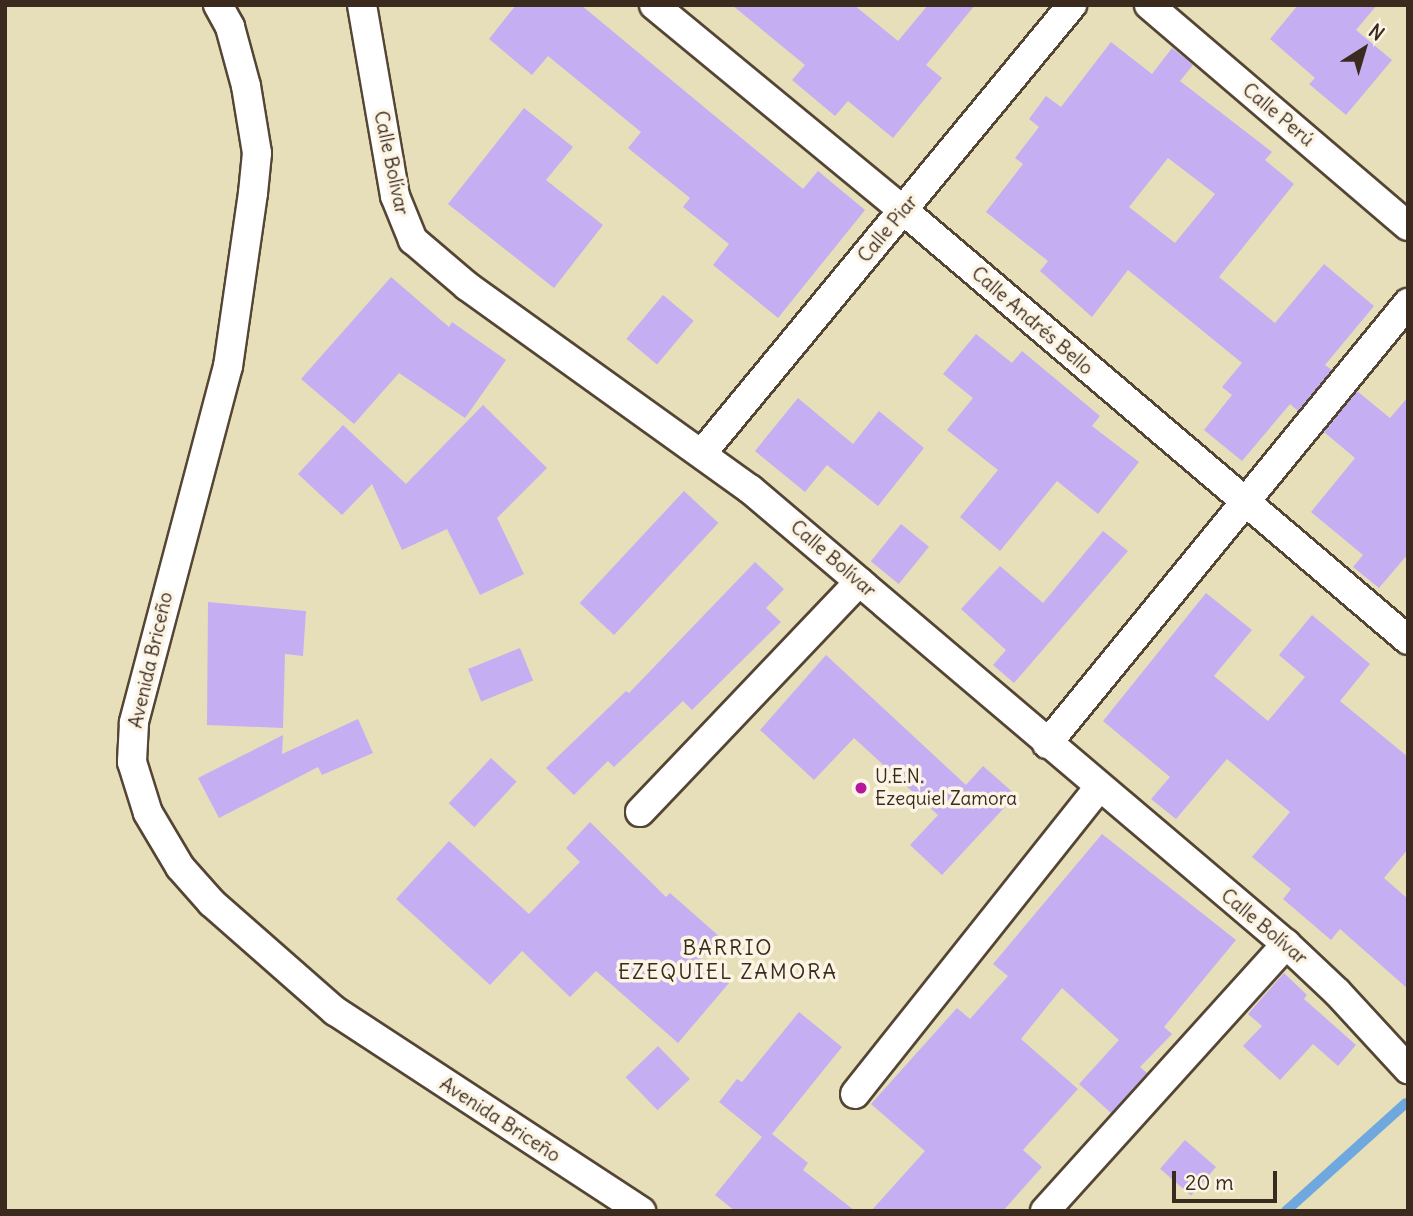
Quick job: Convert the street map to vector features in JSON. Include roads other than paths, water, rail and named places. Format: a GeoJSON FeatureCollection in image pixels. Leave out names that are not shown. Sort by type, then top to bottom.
{"type":"FeatureCollection","features":[{"type":"Feature","properties":{"kind":"street","name":"Avenida Briceño"},"geometry":{"type":"LineString","coordinates":[[218,5],[230,27],[246,86],[257,153],[228,366],[134,723],[132,762],[148,813],[180,867],[212,903],[335,1011],[641,1211]]}},
{"type":"Feature","properties":{"kind":"street","name":"Calle Bolívar"},"geometry":{"type":"LineString","coordinates":[[362,5],[395,196],[414,240],[467,286],[703,452],[859,582],[1098,788],[1286,944],[1337,992],[1408,1069]]}},
{"type":"Feature","properties":{"kind":"street","name":"Calle Andrés Bello"},"geometry":{"type":"LineString","coordinates":[[654,5],[903,210],[1408,640]]}},
{"type":"Feature","properties":{"kind":"street","name":"Calle Piar"},"geometry":{"type":"LineString","coordinates":[[703,452],[1072,5]]}},
{"type":"Feature","properties":{"kind":"street","name":"Calle Perú"},"geometry":{"type":"LineString","coordinates":[[1149,5],[1408,226]]}},
{"type":"Feature","properties":{"kind":"street"},"geometry":{"type":"LineString","coordinates":[[1047,744],[1408,303]]}},
{"type":"Feature","properties":{"kind":"street"},"geometry":{"type":"LineString","coordinates":[[640,812],[859,582]]}},
{"type":"Feature","properties":{"kind":"street"},"geometry":{"type":"LineString","coordinates":[[855,1094],[1098,788]]}},
{"type":"Feature","properties":{"kind":"street"},"geometry":{"type":"LineString","coordinates":[[1045,1211],[1286,944]]}},
{"type":"Feature","properties":{"kind":"waterway"},"geometry":{"type":"LineString","coordinates":[[1286,1211],[1406,1103]]}},
{"type":"Feature","properties":{"kind":"place","name":"U.E.N. Ezequiel Zamora"},"geometry":{"type":"Point","coordinates":[861,788]}},
{"type":"Feature","properties":{"kind":"district","name":"BARRIO EZEQUIEL ZAMORA"},"geometry":{"type":"Point","coordinates":[728,960]}}]}
